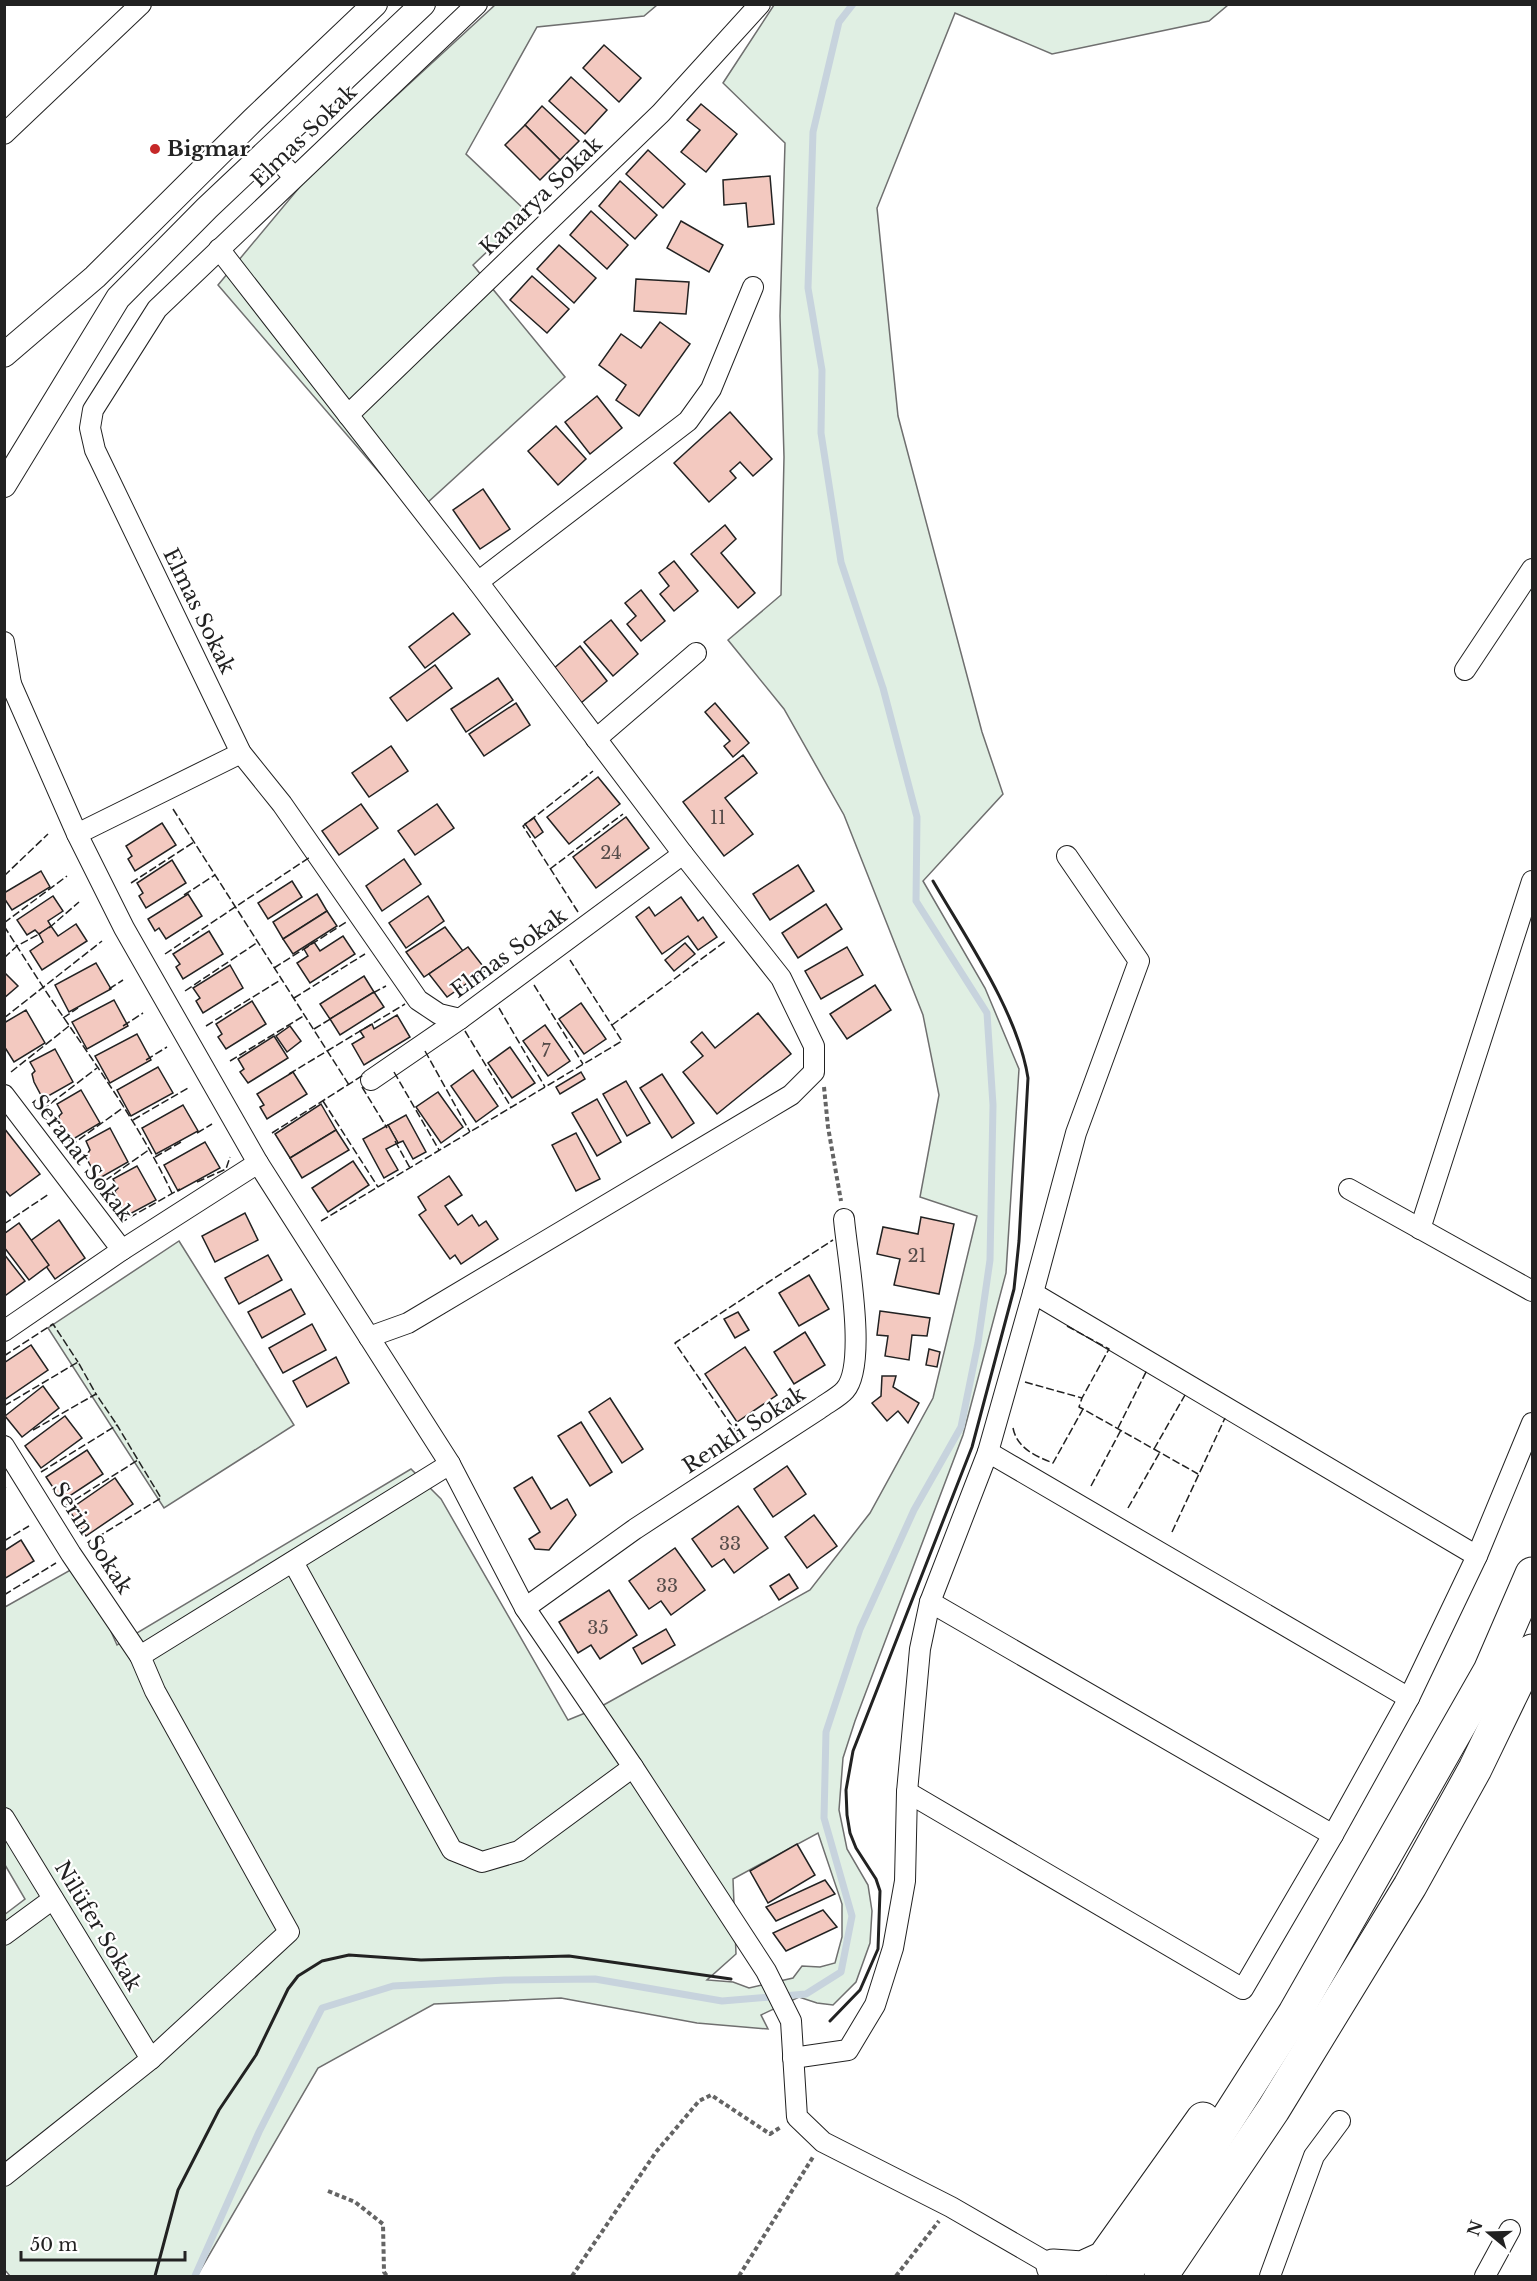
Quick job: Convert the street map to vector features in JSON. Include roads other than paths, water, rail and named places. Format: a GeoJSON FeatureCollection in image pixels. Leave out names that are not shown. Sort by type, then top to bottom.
{"type":"FeatureCollection","features":[{"type":"Feature","properties":{"kind":"highway"},"geometry":{"type":"LineString","coordinates":[[1123,2277],[1184,2187],[1295,2013],[1490,1671],[1533,1574]]}},
{"type":"Feature","properties":{"kind":"highway"},"geometry":{"type":"LineString","coordinates":[[1161,2277],[1273,2110],[1410,1886],[1475,1769],[1533,1651]]}},
{"type":"Feature","properties":{"kind":"highway"},"geometry":{"type":"LineString","coordinates":[[1055,2271],[1082,2268],[1104,2258],[1242,2064],[1490,1671]]}},
{"type":"Feature","properties":{"kind":"street"},"geometry":{"type":"LineString","coordinates":[[4,134],[141,4]]}},
{"type":"Feature","properties":{"kind":"street"},"geometry":{"type":"LineString","coordinates":[[4,355],[95,277],[253,120],[375,4]]}},
{"type":"Feature","properties":{"kind":"street"},"geometry":{"type":"LineString","coordinates":[[4,484],[117,298],[268,150],[423,4]]}},
{"type":"Feature","properties":{"kind":"street","name":"Kanarya Sokak"},"geometry":{"type":"LineString","coordinates":[[348,415],[661,113],[760,4]]}},
{"type":"Feature","properties":{"kind":"street","name":"Elmas Sokak"},"geometry":{"type":"LineString","coordinates":[[471,10],[157,309],[93,410],[90,428],[95,450],[241,753],[282,804],[418,1000],[439,1014],[460,1019],[683,854]]}},
{"type":"Feature","properties":{"kind":"street"},"geometry":{"type":"LineString","coordinates":[[268,150],[294,177]]}},
{"type":"Feature","properties":{"kind":"street"},"geometry":{"type":"LineString","coordinates":[[219,249],[478,582],[683,854],[781,978],[814,1046],[814,1072],[791,1095],[408,1323],[369,1337]]}},
{"type":"Feature","properties":{"kind":"street"},"geometry":{"type":"LineString","coordinates":[[478,582],[688,421],[711,389],[753,287]]}},
{"type":"Feature","properties":{"kind":"street"},"geometry":{"type":"LineString","coordinates":[[1465,670],[1533,569]]}},
{"type":"Feature","properties":{"kind":"street"},"geometry":{"type":"LineString","coordinates":[[4,642],[8,680],[77,834],[124,928],[258,1163],[450,1464],[525,1608],[633,1767],[766,1971],[791,2021],[797,2117],[823,2142],[951,2206],[1055,2271]]}},
{"type":"Feature","properties":{"kind":"street"},"geometry":{"type":"LineString","coordinates":[[596,739],[696,653]]}},
{"type":"Feature","properties":{"kind":"street"},"geometry":{"type":"LineString","coordinates":[[77,834],[241,753]]}},
{"type":"Feature","properties":{"kind":"street"},"geometry":{"type":"LineString","coordinates":[[793,2058],[848,2050],[875,2005],[893,1948],[905,1881],[907,1792],[920,1649],[930,1602],[988,1452],[1077,1133],[1139,961],[1067,856]]}},
{"type":"Feature","properties":{"kind":"street"},"geometry":{"type":"LineString","coordinates":[[1420,1229],[1533,881]]}},
{"type":"Feature","properties":{"kind":"street"},"geometry":{"type":"LineString","coordinates":[[371,1080],[460,1019]]}},
{"type":"Feature","properties":{"kind":"street","name":"Seranat Sokak"},"geometry":{"type":"LineString","coordinates":[[4,1095],[122,1250]]}},
{"type":"Feature","properties":{"kind":"street"},"geometry":{"type":"LineString","coordinates":[[4,1331],[122,1250],[258,1163]]}},
{"type":"Feature","properties":{"kind":"street"},"geometry":{"type":"LineString","coordinates":[[1349,1189],[1533,1291]]}},
{"type":"Feature","properties":{"kind":"street","name":"Renkli Sokak"},"geometry":{"type":"LineString","coordinates":[[525,1608],[635,1529],[846,1389],[856,1362],[856,1324],[844,1219]]}},
{"type":"Feature","properties":{"kind":"street"},"geometry":{"type":"LineString","coordinates":[[1033,1293],[1477,1556]]}},
{"type":"Feature","properties":{"kind":"street"},"geometry":{"type":"LineString","coordinates":[[907,1792],[1243,1989],[1334,1835],[1409,1698],[1477,1556],[1533,1423]]}},
{"type":"Feature","properties":{"kind":"street","name":"Serin Sokak"},"geometry":{"type":"LineString","coordinates":[[4,1446],[71,1554],[140,1656],[155,1691],[289,1932],[152,2059]]}},
{"type":"Feature","properties":{"kind":"street"},"geometry":{"type":"LineString","coordinates":[[988,1452],[1409,1698]]}},
{"type":"Feature","properties":{"kind":"street"},"geometry":{"type":"LineString","coordinates":[[140,1656],[450,1464]]}},
{"type":"Feature","properties":{"kind":"street"},"geometry":{"type":"LineString","coordinates":[[293,1562],[452,1850],[482,1862],[519,1851],[633,1767]]}},
{"type":"Feature","properties":{"kind":"street"},"geometry":{"type":"LineString","coordinates":[[930,1602],[1334,1835]]}},
{"type":"Feature","properties":{"kind":"street","name":"Nilüfer Sokak"},"geometry":{"type":"LineString","coordinates":[[4,1818],[152,2059]]}},
{"type":"Feature","properties":{"kind":"street"},"geometry":{"type":"LineString","coordinates":[[4,1935],[53,1899]]}},
{"type":"Feature","properties":{"kind":"street"},"geometry":{"type":"LineString","coordinates":[[4,2176],[152,2059]]}},
{"type":"Feature","properties":{"kind":"street"},"geometry":{"type":"LineString","coordinates":[[1270,2277],[1314,2157],[1340,2121]]}},
{"type":"Feature","properties":{"kind":"street"},"geometry":{"type":"LineString","coordinates":[[1485,2277],[1510,2230]]}},
{"type":"Feature","properties":{"kind":"waterway"},"geometry":{"type":"LineString","coordinates":[[195,2276],[259,2132],[322,2008],[393,1986],[505,1980],[595,1979],[722,2001],[806,1994],[841,1972],[852,1916],[824,1818],[826,1732],[860,1629],[914,1510],[961,1427],[978,1343],[990,1260],[993,1105],[987,1013],[916,901],[917,817],[883,688],[841,562],[821,433],[822,370],[808,288],[813,132],[839,22],[853,4]]}},
{"type":"Feature","properties":{"kind":"place","name":"Bigmar"},"geometry":{"type":"Point","coordinates":[155,149]}}]}
